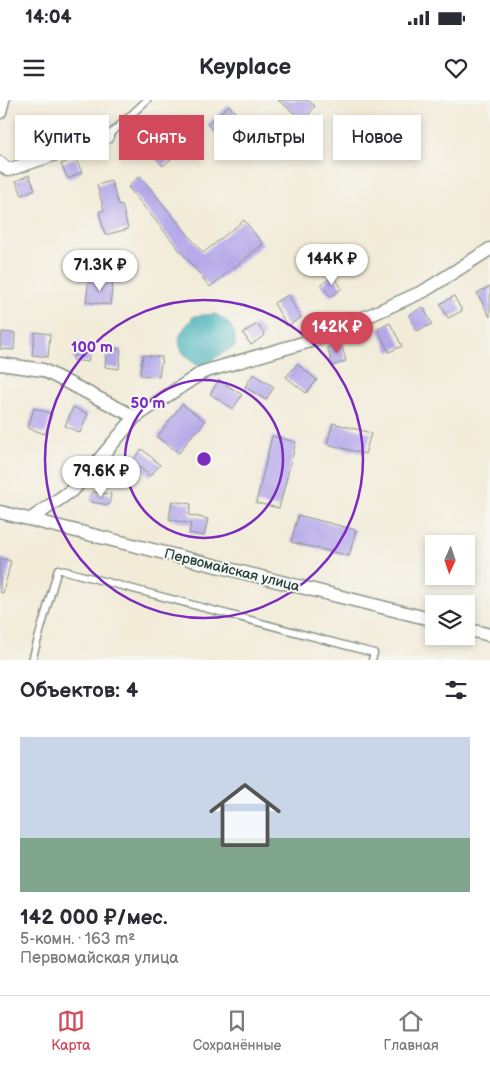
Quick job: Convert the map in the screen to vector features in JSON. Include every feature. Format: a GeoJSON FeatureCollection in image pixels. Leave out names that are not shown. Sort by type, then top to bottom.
{"type":"FeatureCollection","features":[{"type":"Feature","properties":{"kind":"street"},"geometry":{"type":"LineString","coordinates":[[0,112],[3,100]]}},
{"type":"Feature","properties":{"kind":"street"},"geometry":{"type":"LineString","coordinates":[[4,166],[25,160]]}},
{"type":"Feature","properties":{"kind":"street"},"geometry":{"type":"LineString","coordinates":[[31,519],[75,488],[135,417],[203,372],[317,339],[424,291],[490,249]]}},
{"type":"Feature","properties":{"kind":"street"},"geometry":{"type":"LineString","coordinates":[[0,364],[43,370],[135,417]]}},
{"type":"Feature","properties":{"kind":"street","name":"Первомайская улица"},"geometry":{"type":"LineString","coordinates":[[0,512],[425,618]]}},
{"type":"Feature","properties":{"kind":"street"},"geometry":{"type":"LineString","coordinates":[[475,631],[490,634]]}},
{"type":"Feature","properties":{"kind":"lane"},"geometry":{"type":"LineString","coordinates":[[109,135],[147,100]]}},
{"type":"Feature","properties":{"kind":"lane"},"geometry":{"type":"LineString","coordinates":[[32,660],[58,569],[374,653],[372,660]]}},
{"type":"Feature","properties":{"kind":"water"},"geometry":{"type":"Polygon","coordinates":[[[215,314],[231,326],[235,346],[200,367],[182,351],[179,341],[180,336],[194,316],[215,314]]]}},
{"type":"Feature","properties":{"kind":"building"},"geometry":{"type":"Polygon","coordinates":[[[278,100],[308,100],[315,106],[308,115],[297,115],[278,100]]]}},
{"type":"Feature","properties":{"kind":"building"},"geometry":{"type":"Polygon","coordinates":[[[229,105],[238,115],[217,115],[229,105]]]}},
{"type":"Feature","properties":{"kind":"building"},"geometry":{"type":"Polygon","coordinates":[[[214,118],[214,132],[207,124],[214,118]]]}},
{"type":"Feature","properties":{"kind":"building"},"geometry":{"type":"Polygon","coordinates":[[[76,160],[82,172],[68,179],[61,164],[76,160]]]}},
{"type":"Feature","properties":{"kind":"building"},"geometry":{"type":"Polygon","coordinates":[[[158,160],[170,160],[163,166],[158,160]]]}},
{"type":"Feature","properties":{"kind":"building"},"geometry":{"type":"Polygon","coordinates":[[[29,175],[35,189],[22,195],[16,181],[29,175]]]}},
{"type":"Feature","properties":{"kind":"building"},"geometry":{"type":"Polygon","coordinates":[[[140,176],[203,253],[244,220],[263,244],[210,287],[128,187],[140,176]]]}},
{"type":"Feature","properties":{"kind":"building"},"geometry":{"type":"Polygon","coordinates":[[[111,181],[119,206],[122,205],[128,229],[105,235],[99,212],[104,210],[97,185],[111,181]]]}},
{"type":"Feature","properties":{"kind":"building"},"geometry":{"type":"Polygon","coordinates":[[[333,276],[342,288],[331,297],[321,285],[333,276]]]}},
{"type":"Feature","properties":{"kind":"building"},"geometry":{"type":"Polygon","coordinates":[[[89,278],[113,281],[110,305],[86,302],[89,278]]]}},
{"type":"Feature","properties":{"kind":"building"},"geometry":{"type":"Polygon","coordinates":[[[490,286],[490,317],[477,293],[490,286]]]}},
{"type":"Feature","properties":{"kind":"building"},"geometry":{"type":"Polygon","coordinates":[[[288,295],[301,318],[287,326],[274,303],[288,295]]]}},
{"type":"Feature","properties":{"kind":"building"},"geometry":{"type":"Polygon","coordinates":[[[454,296],[462,311],[448,318],[440,304],[454,296]]]}},
{"type":"Feature","properties":{"kind":"building"},"geometry":{"type":"Polygon","coordinates":[[[423,307],[432,324],[417,331],[409,315],[423,307]]]}},
{"type":"Feature","properties":{"kind":"building"},"geometry":{"type":"Polygon","coordinates":[[[390,323],[402,346],[389,352],[378,329],[390,323]]]}},
{"type":"Feature","properties":{"kind":"building"},"geometry":{"type":"Polygon","coordinates":[[[257,324],[265,335],[251,345],[243,333],[257,324]]]}},
{"type":"Feature","properties":{"kind":"building"},"geometry":{"type":"Polygon","coordinates":[[[2,332],[15,333],[14,350],[0,349],[2,332]]]}},
{"type":"Feature","properties":{"kind":"building"},"geometry":{"type":"Polygon","coordinates":[[[35,332],[50,334],[48,357],[32,355],[35,332]]]}},
{"type":"Feature","properties":{"kind":"building"},"geometry":{"type":"Polygon","coordinates":[[[75,343],[91,345],[88,362],[73,360],[75,343]]]}},
{"type":"Feature","properties":{"kind":"building"},"geometry":{"type":"Polygon","coordinates":[[[341,343],[346,361],[333,366],[327,347],[341,343]]]}},
{"type":"Feature","properties":{"kind":"building"},"geometry":{"type":"Polygon","coordinates":[[[107,348],[121,349],[119,369],[105,367],[107,348]]]}},
{"type":"Feature","properties":{"kind":"building"},"geometry":{"type":"Polygon","coordinates":[[[143,355],[162,357],[159,377],[140,375],[143,355]]]}},
{"type":"Feature","properties":{"kind":"building"},"geometry":{"type":"Polygon","coordinates":[[[297,364],[317,380],[306,393],[286,377],[297,364]]]}},
{"type":"Feature","properties":{"kind":"building"},"geometry":{"type":"Polygon","coordinates":[[[253,374],[274,387],[266,400],[245,387],[253,374]]]}},
{"type":"Feature","properties":{"kind":"building"},"geometry":{"type":"Polygon","coordinates":[[[219,380],[242,395],[233,409],[210,394],[219,380]]]}},
{"type":"Feature","properties":{"kind":"building"},"geometry":{"type":"Polygon","coordinates":[[[182,404],[205,421],[179,453],[157,437],[182,404]]]}},
{"type":"Feature","properties":{"kind":"building"},"geometry":{"type":"Polygon","coordinates":[[[73,407],[88,414],[80,433],[65,426],[73,407]]]}},
{"type":"Feature","properties":{"kind":"building"},"geometry":{"type":"Polygon","coordinates":[[[34,408],[52,414],[45,434],[28,428],[34,408]]]}},
{"type":"Feature","properties":{"kind":"building"},"geometry":{"type":"Polygon","coordinates":[[[333,423],[371,433],[365,454],[327,444],[333,423]]]}},
{"type":"Feature","properties":{"kind":"building"},"geometry":{"type":"Polygon","coordinates":[[[272,436],[296,442],[279,508],[256,503],[272,436]]]}},
{"type":"Feature","properties":{"kind":"building"},"geometry":{"type":"Polygon","coordinates":[[[142,449],[160,465],[150,476],[132,461],[142,449]]]}},
{"type":"Feature","properties":{"kind":"building"},"geometry":{"type":"Polygon","coordinates":[[[92,492],[111,494],[109,505],[91,502],[92,492]]]}},
{"type":"Feature","properties":{"kind":"building"},"geometry":{"type":"Polygon","coordinates":[[[172,501],[191,504],[189,515],[208,519],[204,536],[189,533],[191,524],[169,519],[172,501]]]}},
{"type":"Feature","properties":{"kind":"building"},"geometry":{"type":"Polygon","coordinates":[[[298,515],[356,530],[349,556],[291,542],[298,515]]]}},
{"type":"Feature","properties":{"kind":"building"},"geometry":{"type":"Polygon","coordinates":[[[0,558],[11,561],[3,593],[0,592],[0,558]]]}}]}
